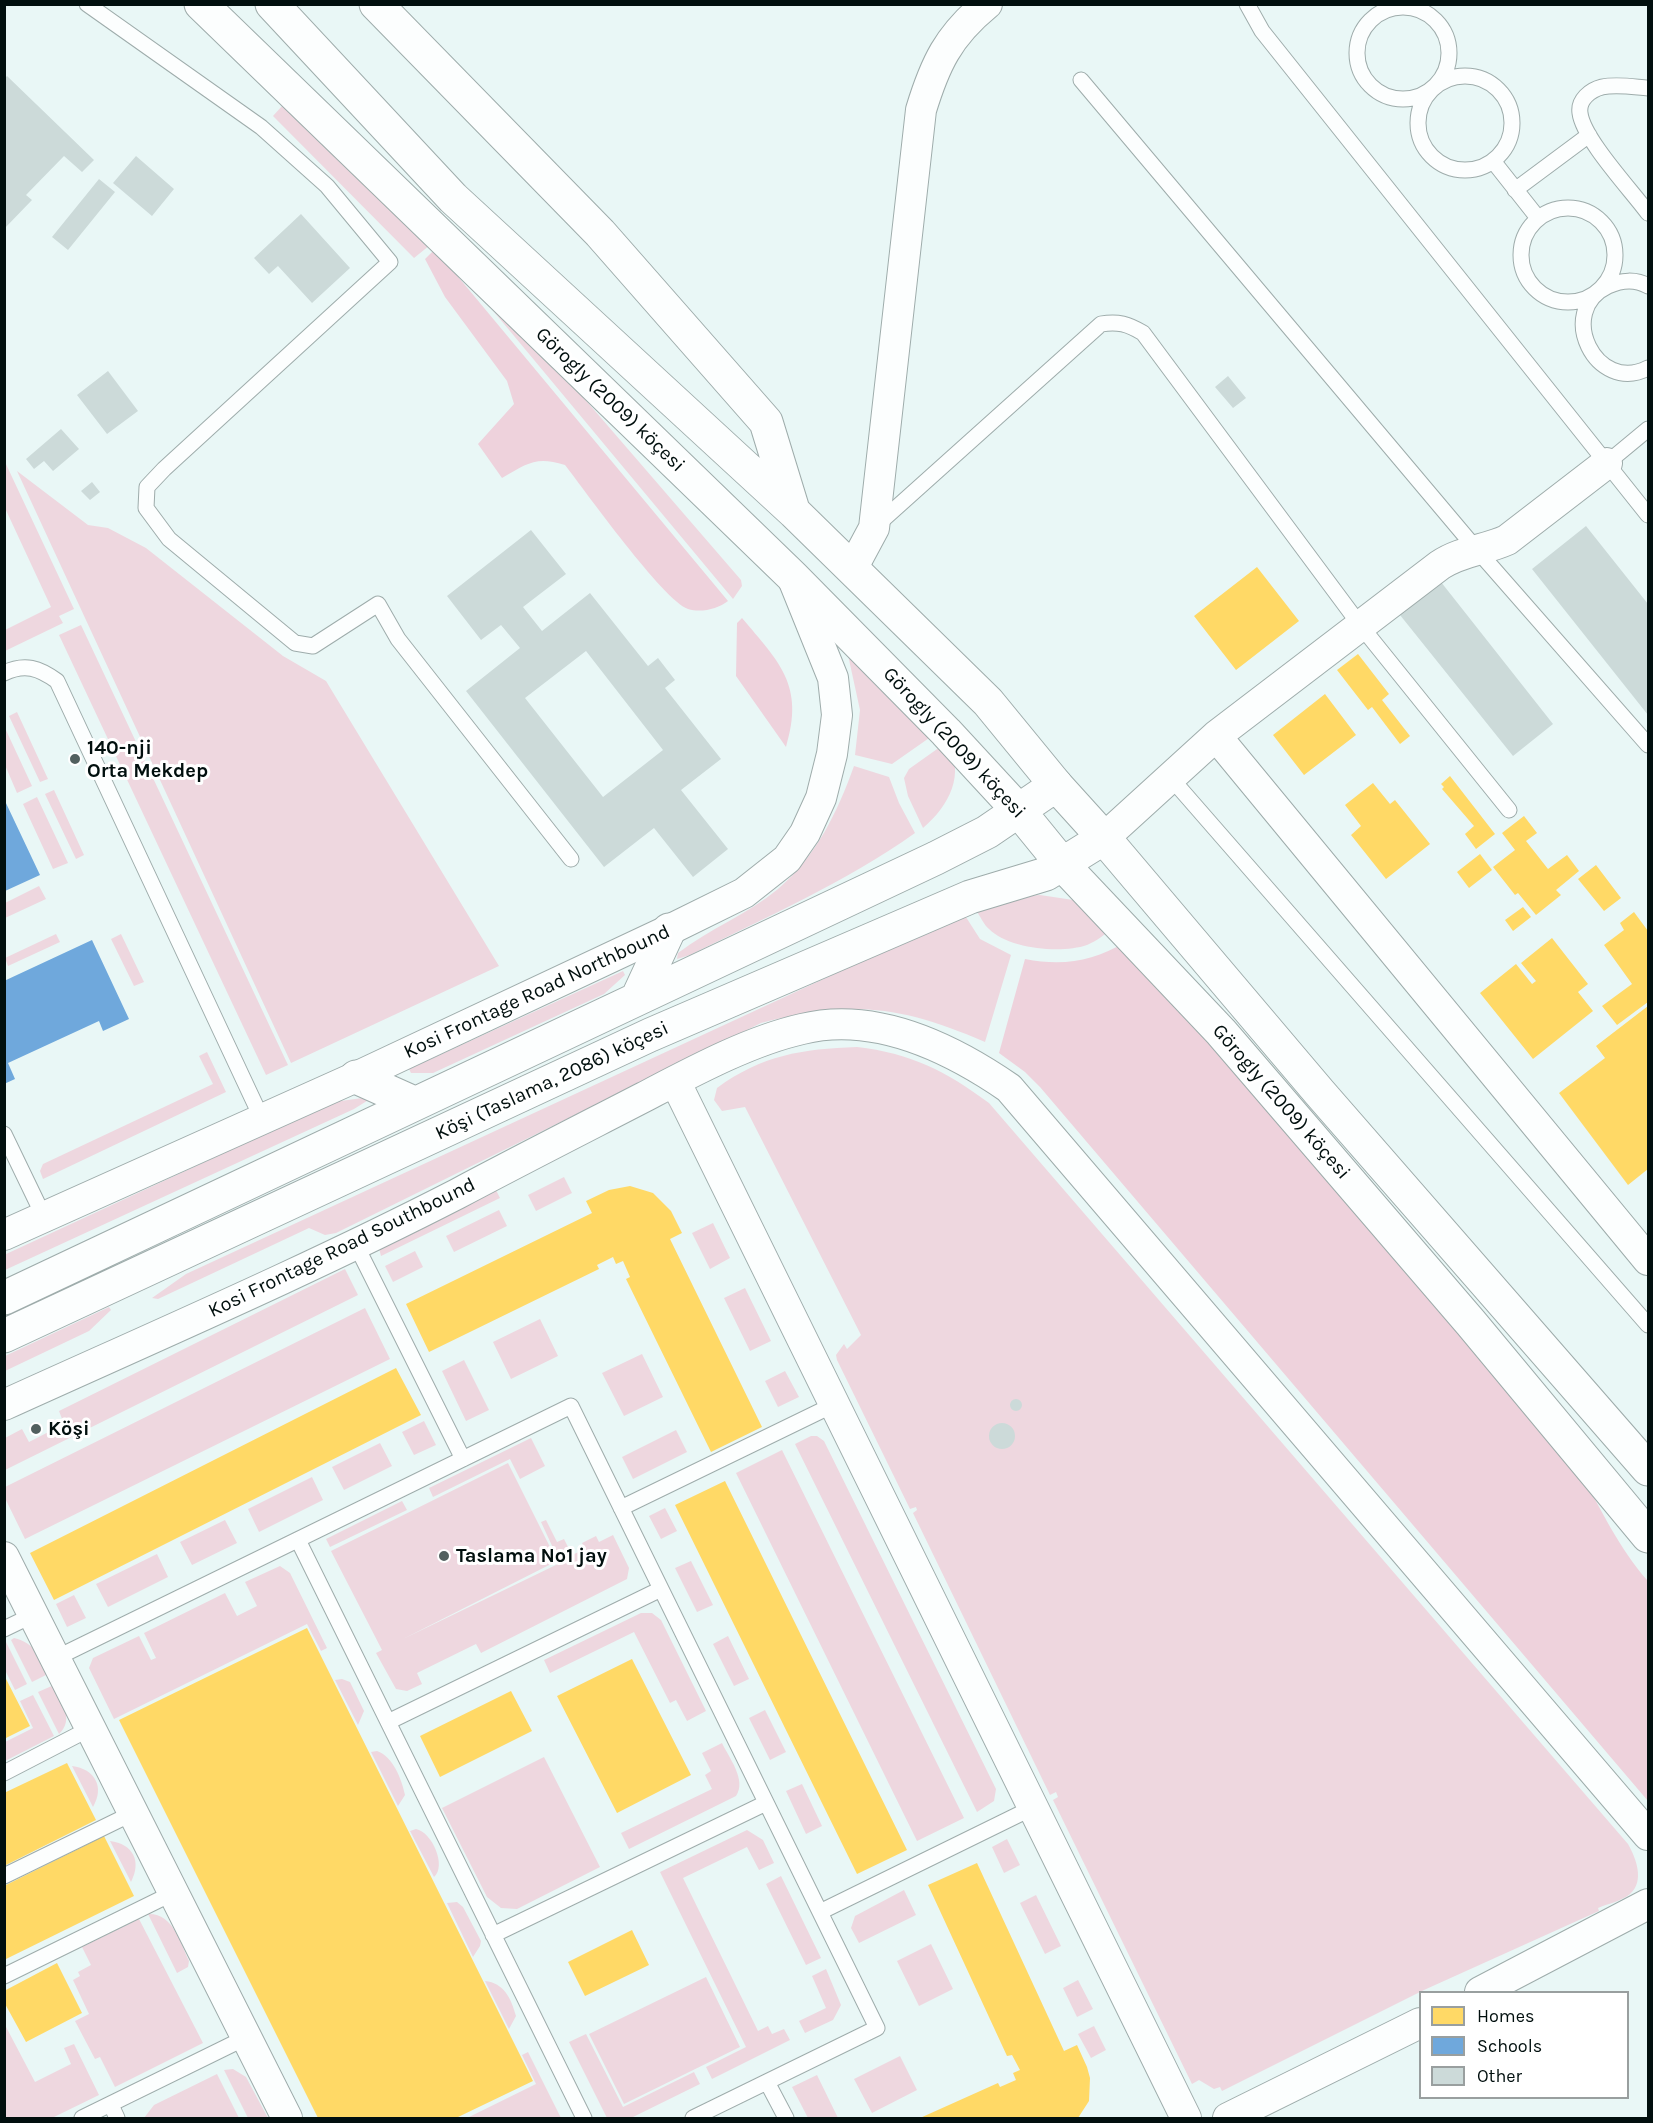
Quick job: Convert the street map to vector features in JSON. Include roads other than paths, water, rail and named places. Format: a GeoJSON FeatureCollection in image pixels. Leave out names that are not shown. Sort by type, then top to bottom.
{"type":"FeatureCollection","features":[{"type":"Feature","properties":{"kind":"main road","name":"Görogly (2009) köçesi"},"geometry":{"type":"LineString","coordinates":[[201,4],[792,576],[946,732],[1019,811],[1063,865],[1221,1032],[1471,1323],[1648,1536]]}},
{"type":"Feature","properties":{"kind":"main road","name":"Görogly (2009) köçesi"},"geometry":{"type":"LineString","coordinates":[[272,4],[453,198],[794,512],[988,702],[1056,785],[1104,837],[1320,1093],[1648,1469]]}},
{"type":"Feature","properties":{"kind":"main road"},"geometry":{"type":"LineString","coordinates":[[376,4],[600,233],[766,422],[794,512]]}},
{"type":"Feature","properties":{"kind":"main road","name":"Köşi (Taslama, 2086) köçesi"},"geometry":{"type":"LineString","coordinates":[[4,1298],[936,858],[987,832],[1056,785]]}},
{"type":"Feature","properties":{"kind":"main road","name":"Köşi (Taslama, 2086) köçesi"},"geometry":{"type":"LineString","coordinates":[[4,1336],[650,1035],[970,897],[1046,874],[1104,837]]}},
{"type":"Feature","properties":{"kind":"main road"},"geometry":{"type":"LineString","coordinates":[[637,999],[669,930]]}},
{"type":"Feature","properties":{"kind":"main road"},"geometry":{"type":"LineString","coordinates":[[356,1077],[414,1103]]}},
{"type":"Feature","properties":{"kind":"street"},"geometry":{"type":"LineString","coordinates":[[852,569],[874,528],[921,110],[934,67],[955,36],[987,4]]}},
{"type":"Feature","properties":{"kind":"street"},"geometry":{"type":"LineString","coordinates":[[1104,837],[1216,736],[1455,554],[1508,540],[1607,463]]}},
{"type":"Feature","properties":{"kind":"street","name":"Kosi Frontage Road Northbound"},"geometry":{"type":"LineString","coordinates":[[4,1234],[356,1077],[669,930],[744,893],[787,859],[805,833],[821,798],[832,754],[837,715],[833,678],[792,576]]}},
{"type":"Feature","properties":{"kind":"street"},"geometry":{"type":"LineString","coordinates":[[1216,736],[1648,1260]]}},
{"type":"Feature","properties":{"kind":"street","name":"Kosi Frontage Road Southbound"},"geometry":{"type":"LineString","coordinates":[[4,1405],[356,1245],[675,1082],[775,1038],[802,1028],[827,1026],[891,1031],[925,1040],[954,1054],[1009,1088],[1648,1835]]}},
{"type":"Feature","properties":{"kind":"street"},"geometry":{"type":"LineString","coordinates":[[675,1082],[1186,2118]]}},
{"type":"Feature","properties":{"kind":"street"},"geometry":{"type":"LineString","coordinates":[[4,1557],[287,2118]]}},
{"type":"Feature","properties":{"kind":"street"},"geometry":{"type":"LineString","coordinates":[[1482,1991],[1648,1904]]}},
{"type":"Feature","properties":{"kind":"street"},"geometry":{"type":"LineString","coordinates":[[1228,2118],[1419,2023]]}},
{"type":"Feature","properties":{"kind":"lane"},"geometry":{"type":"LineString","coordinates":[[87,4],[261,127],[327,186],[390,262],[164,469],[147,487],[146,508],[168,539],[295,643],[313,646],[378,604],[398,639],[571,859]]}},
{"type":"Feature","properties":{"kind":"lane"},"geometry":{"type":"LineString","coordinates":[[1247,4],[1262,31],[1648,515]]}},
{"type":"Feature","properties":{"kind":"lane"},"geometry":{"type":"LineString","coordinates":[[1432,89],[1419,97],[1404,99],[1389,97],[1375,90],[1365,78],[1358,64],[1357,49],[1361,34],[1369,21],[1381,12],[1395,7],[1411,6],[1438,21],[1446,34],[1449,56],[1443,78],[1432,89],[1423,102],[1419,117],[1419,132],[1424,147],[1434,159],[1448,167],[1463,171],[1479,169],[1493,161],[1503,150],[1510,137],[1512,121],[1509,107],[1501,93],[1489,83],[1475,78],[1453,79],[1432,89]]}},
{"type":"Feature","properties":{"kind":"lane"},"geometry":{"type":"LineString","coordinates":[[1081,80],[1477,550],[1648,745]]}},
{"type":"Feature","properties":{"kind":"lane"},"geometry":{"type":"LineString","coordinates":[[1648,88],[1602,87],[1587,94],[1581,103],[1580,113],[1588,135],[1648,213]]}},
{"type":"Feature","properties":{"kind":"lane"},"geometry":{"type":"LineString","coordinates":[[1515,190],[1588,135]]}},
{"type":"Feature","properties":{"kind":"lane"},"geometry":{"type":"LineString","coordinates":[[1493,161],[1538,218]]}},
{"type":"Feature","properties":{"kind":"lane"},"geometry":{"type":"LineString","coordinates":[[1648,286],[1628,281],[1600,290],[1580,299],[1558,300],[1544,295],[1532,285],[1525,272],[1522,243],[1528,229],[1538,218],[1552,210],[1568,207],[1584,210],[1598,218],[1608,231],[1614,246],[1615,261],[1609,277],[1600,290],[1590,300],[1582,328],[1584,342],[1591,354],[1602,365],[1615,371],[1629,373],[1648,368]]}},
{"type":"Feature","properties":{"kind":"lane"},"geometry":{"type":"LineString","coordinates":[[874,528],[1101,324],[1115,322],[1130,325],[1143,333],[1360,625],[1509,810]]}},
{"type":"Feature","properties":{"kind":"lane"},"geometry":{"type":"LineString","coordinates":[[1607,463],[1648,429]]}},
{"type":"Feature","properties":{"kind":"lane"},"geometry":{"type":"LineString","coordinates":[[4,673],[28,666],[42,670],[57,681],[262,1119]]}},
{"type":"Feature","properties":{"kind":"lane"},"geometry":{"type":"LineString","coordinates":[[1170,777],[1648,1325]]}},
{"type":"Feature","properties":{"kind":"lane"},"geometry":{"type":"LineString","coordinates":[[4,1134],[44,1217]]}},
{"type":"Feature","properties":{"kind":"lane"},"geometry":{"type":"LineString","coordinates":[[356,1245],[463,1459]]}},
{"type":"Feature","properties":{"kind":"lane"},"geometry":{"type":"LineString","coordinates":[[621,1508],[833,1405]]}},
{"type":"Feature","properties":{"kind":"lane"},"geometry":{"type":"LineString","coordinates":[[56,1658],[571,1406],[877,2028],[693,2118]]}},
{"type":"Feature","properties":{"kind":"lane"},"geometry":{"type":"LineString","coordinates":[[297,1540],[584,2118]]}},
{"type":"Feature","properties":{"kind":"lane"},"geometry":{"type":"LineString","coordinates":[[388,1722],[661,1589]]}},
{"type":"Feature","properties":{"kind":"lane"},"geometry":{"type":"LineString","coordinates":[[4,1629],[33,1615]]}},
{"type":"Feature","properties":{"kind":"lane"},"geometry":{"type":"LineString","coordinates":[[4,1773],[91,1728]]}},
{"type":"Feature","properties":{"kind":"lane"},"geometry":{"type":"LineString","coordinates":[[494,1935],[766,1803]]}},
{"type":"Feature","properties":{"kind":"lane"},"geometry":{"type":"LineString","coordinates":[[820,1912],[1032,1808]]}},
{"type":"Feature","properties":{"kind":"lane"},"geometry":{"type":"LineString","coordinates":[[4,1876],[133,1813]]}},
{"type":"Feature","properties":{"kind":"lane"},"geometry":{"type":"LineString","coordinates":[[4,1976],[173,1893]]}},
{"type":"Feature","properties":{"kind":"lane"},"geometry":{"type":"LineString","coordinates":[[82,2118],[114,2111],[247,2037]]}},
{"type":"Feature","properties":{"kind":"lane"},"geometry":{"type":"LineString","coordinates":[[767,2082],[786,2118]]}},
{"type":"Feature","properties":{"kind":"place","name":"140-nji Orta Mekdep"},"geometry":{"type":"Point","coordinates":[75,759]}},
{"type":"Feature","properties":{"kind":"place","name":"Köşi"},"geometry":{"type":"Point","coordinates":[36,1429]}},
{"type":"Feature","properties":{"kind":"place","name":"Taslama No1 jay"},"geometry":{"type":"Point","coordinates":[444,1556]}}]}
